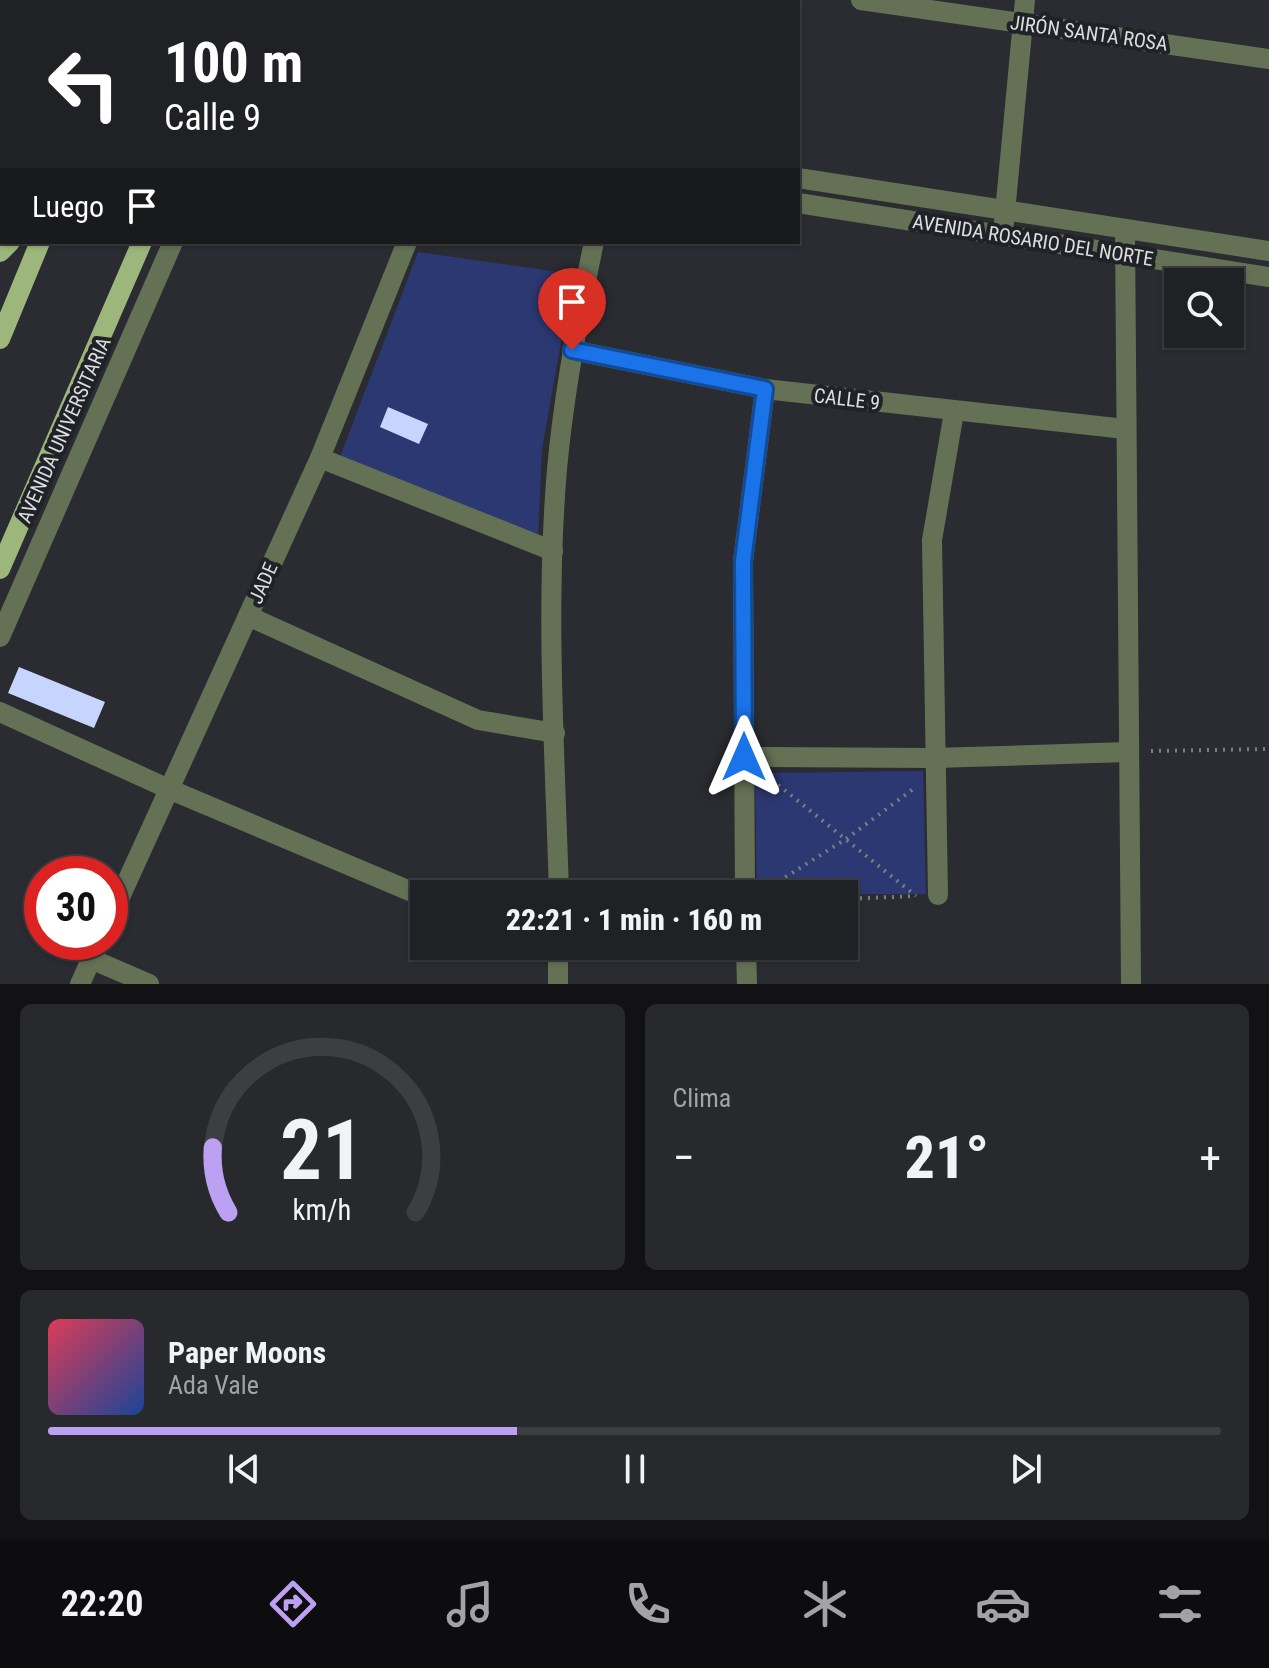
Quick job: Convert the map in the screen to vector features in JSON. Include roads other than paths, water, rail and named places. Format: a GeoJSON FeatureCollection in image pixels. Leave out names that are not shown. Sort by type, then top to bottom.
{"type":"FeatureCollection","features":[{"type":"Feature","properties":{"kind":"main road"},"geometry":{"type":"LineString","coordinates":[[0,339],[39,244]]}},
{"type":"Feature","properties":{"kind":"main road","name":"AVENIDA UNIVERSITARIA"},"geometry":{"type":"LineString","coordinates":[[0,569],[141,244]]}},
{"type":"Feature","properties":{"kind":"street","name":"JIRÓN SANTA ROSA"},"geometry":{"type":"LineString","coordinates":[[861,0],[1269,59]]}},
{"type":"Feature","properties":{"kind":"street"},"geometry":{"type":"LineString","coordinates":[[1003,236],[1025,0]]}},
{"type":"Feature","properties":{"kind":"street","name":"AVENIDA ROSARIO DEL NORTE"},"geometry":{"type":"LineString","coordinates":[[800,178],[1269,251]]}},
{"type":"Feature","properties":{"kind":"street","name":"AVENIDA ROSARIO DEL NORTE"},"geometry":{"type":"LineString","coordinates":[[800,203],[1269,277]]}},
{"type":"Feature","properties":{"kind":"street"},"geometry":{"type":"LineString","coordinates":[[1125,231],[1131,984]]}},
{"type":"Feature","properties":{"kind":"street","name":"AVENIDA UNIVERSITARIA"},"geometry":{"type":"LineString","coordinates":[[0,637],[172,244]]}},
{"type":"Feature","properties":{"kind":"street","name":"JADE"},"geometry":{"type":"LineString","coordinates":[[128,881],[320,458],[406,244]]}},
{"type":"Feature","properties":{"kind":"street"},"geometry":{"type":"LineString","coordinates":[[559,880],[553,551],[557,470],[572,350],[594,244]]}},
{"type":"Feature","properties":{"kind":"street","name":"CALLE 9"},"geometry":{"type":"LineString","coordinates":[[572,350],[765,389],[1125,429]]}},
{"type":"Feature","properties":{"kind":"street"},"geometry":{"type":"LineString","coordinates":[[745,880],[743,561],[765,389]]}},
{"type":"Feature","properties":{"kind":"street"},"geometry":{"type":"LineString","coordinates":[[938,895],[932,540],[954,412]]}},
{"type":"Feature","properties":{"kind":"street"},"geometry":{"type":"LineString","coordinates":[[320,458],[553,551]]}},
{"type":"Feature","properties":{"kind":"street"},"geometry":{"type":"LineString","coordinates":[[248,616],[478,720],[555,733]]}},
{"type":"Feature","properties":{"kind":"street"},"geometry":{"type":"LineString","coordinates":[[0,712],[171,790],[410,891]]}},
{"type":"Feature","properties":{"kind":"street"},"geometry":{"type":"LineString","coordinates":[[744,757],[934,766],[1128,752]]}},
{"type":"Feature","properties":{"kind":"street"},"geometry":{"type":"LineString","coordinates":[[80,984],[91,960]]}},
{"type":"Feature","properties":{"kind":"street"},"geometry":{"type":"LineString","coordinates":[[110,960],[149,984]]}},
{"type":"Feature","properties":{"kind":"street"},"geometry":{"type":"LineString","coordinates":[[558,960],[558,984]]}},
{"type":"Feature","properties":{"kind":"street"},"geometry":{"type":"LineString","coordinates":[[746,960],[747,984]]}}]}
